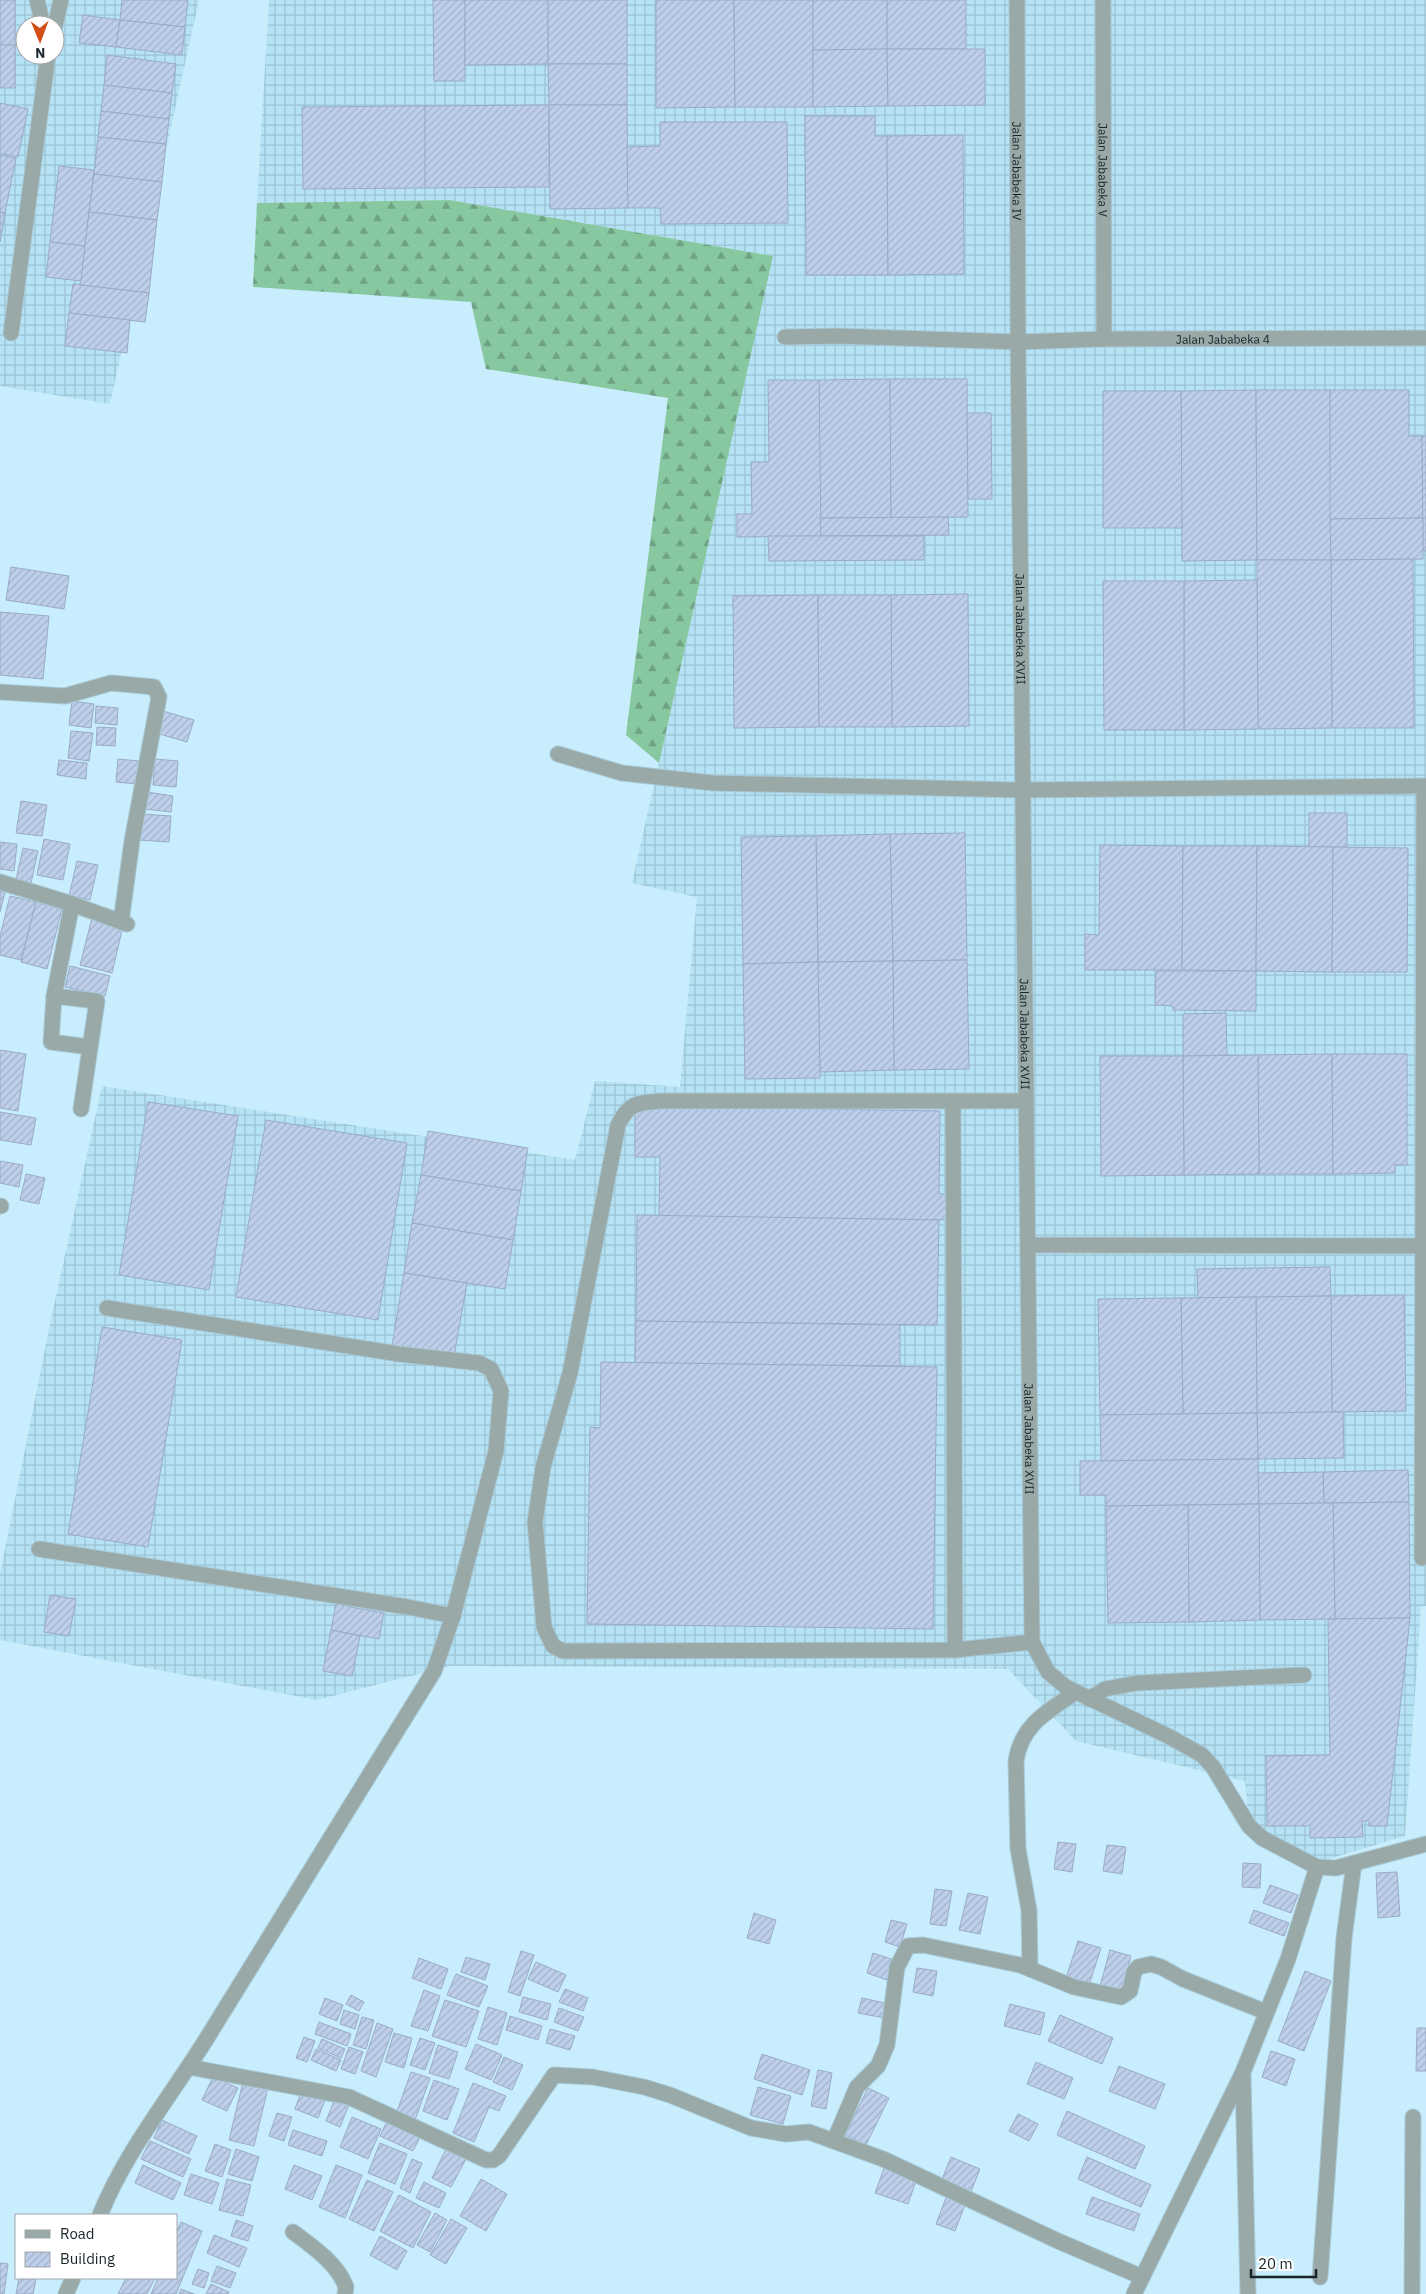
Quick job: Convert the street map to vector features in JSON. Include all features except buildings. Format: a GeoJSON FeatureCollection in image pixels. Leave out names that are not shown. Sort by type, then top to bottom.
{"type":"FeatureCollection","features":[{"type":"Feature","properties":{"kind":"street"},"geometry":{"type":"LineString","coordinates":[[37,0],[41,15]]}},
{"type":"Feature","properties":{"kind":"street"},"geometry":{"type":"LineString","coordinates":[[58,15],[61,0]]}},
{"type":"Feature","properties":{"kind":"street","name":"Jalan Jababeka IV"},"geometry":{"type":"LineString","coordinates":[[1017,0],[1018,342]]}},
{"type":"Feature","properties":{"kind":"street","name":"Jalan Jababeka V"},"geometry":{"type":"LineString","coordinates":[[1103,0],[1104,339]]}},
{"type":"Feature","properties":{"kind":"street"},"geometry":{"type":"LineString","coordinates":[[11,333],[47,65]]}},
{"type":"Feature","properties":{"kind":"street","name":"Jalan Jababeka 4"},"geometry":{"type":"LineString","coordinates":[[785,337],[838,336],[1018,342],[1104,339],[1426,338]]}},
{"type":"Feature","properties":{"kind":"street","name":"Jalan Jababeka XVII"},"geometry":{"type":"LineString","coordinates":[[1018,342],[1032,1642],[1048,1672],[1066,1687],[1168,1736],[1202,1755],[1213,1767],[1248,1826],[1262,1838],[1317,1867]]}},
{"type":"Feature","properties":{"kind":"street"},"geometry":{"type":"LineString","coordinates":[[0,692],[65,696],[111,683],[154,687],[159,697],[132,840],[124,923],[72,904],[0,882]]}},
{"type":"Feature","properties":{"kind":"street"},"geometry":{"type":"LineString","coordinates":[[558,754],[622,773],[713,783],[1023,790],[1425,786],[1422,1558]]}},
{"type":"Feature","properties":{"kind":"street"},"geometry":{"type":"LineString","coordinates":[[72,904],[54,996],[50,1042],[90,1047]]}},
{"type":"Feature","properties":{"kind":"street"},"geometry":{"type":"LineString","coordinates":[[54,996],[97,1001],[81,1109]]}},
{"type":"Feature","properties":{"kind":"street"},"geometry":{"type":"LineString","coordinates":[[953,1101],[955,1650]]}},
{"type":"Feature","properties":{"kind":"street"},"geometry":{"type":"LineString","coordinates":[[1026,1101],[660,1102],[638,1104],[625,1111],[618,1125],[570,1373],[543,1467],[535,1522],[544,1627],[553,1646],[563,1651],[955,1650],[1032,1642]]}},
{"type":"Feature","properties":{"kind":"street"},"geometry":{"type":"LineString","coordinates":[[1028,1246],[1424,1246]]}},
{"type":"Feature","properties":{"kind":"street"},"geometry":{"type":"LineString","coordinates":[[100,2214],[114,2183],[189,2067],[434,1671],[453,1616],[496,1452],[501,1391],[491,1369],[479,1363],[399,1354],[107,1308]]}},
{"type":"Feature","properties":{"kind":"street"},"geometry":{"type":"LineString","coordinates":[[39,1549],[408,1607],[453,1616]]}},
{"type":"Feature","properties":{"kind":"street"},"geometry":{"type":"LineString","coordinates":[[1089,1699],[1105,1689],[1137,1683],[1304,1675]]}},
{"type":"Feature","properties":{"kind":"street"},"geometry":{"type":"LineString","coordinates":[[1030,1969],[1028,1910],[1018,1849],[1017,1750],[1026,1730],[1044,1714],[1076,1692]]}},
{"type":"Feature","properties":{"kind":"street"},"geometry":{"type":"LineString","coordinates":[[1134,2294],[1242,2072],[1288,1959],[1317,1867],[1336,1868],[1426,1844]]}},
{"type":"Feature","properties":{"kind":"street"},"geometry":{"type":"LineString","coordinates":[[1320,2277],[1344,1938],[1354,1863]]}},
{"type":"Feature","properties":{"kind":"street"},"geometry":{"type":"LineString","coordinates":[[834,2141],[856,2087],[878,2066],[887,2045],[897,1967],[908,1946],[922,1946],[1020,1965],[1074,1987],[1121,1997],[1130,1991],[1134,1972],[1138,1967],[1152,1964],[1266,2012]]}},
{"type":"Feature","properties":{"kind":"street"},"geometry":{"type":"LineString","coordinates":[[189,2067],[349,2097],[486,2160],[493,2160],[499,2156],[551,2077],[559,2074],[593,2077],[644,2087],[670,2095],[751,2128],[786,2134],[809,2132],[884,2159],[1058,2241],[1142,2277]]}},
{"type":"Feature","properties":{"kind":"street"},"geometry":{"type":"LineString","coordinates":[[1242,2072],[1248,2294]]}},
{"type":"Feature","properties":{"kind":"street"},"geometry":{"type":"LineString","coordinates":[[1412,2294],[1413,2117]]}},
{"type":"Feature","properties":{"kind":"street"},"geometry":{"type":"LineString","coordinates":[[293,2232],[311,2245],[336,2270],[346,2287],[344,2294]]}},
{"type":"Feature","properties":{"kind":"street"},"geometry":{"type":"LineString","coordinates":[[66,2294],[73,2279]]}},
{"type":"Feature","properties":{"kind":"shaded area"},"geometry":{"type":"Polygon","coordinates":[[[0,0],[199,0],[110,404],[0,386],[0,0]]]}},
{"type":"Feature","properties":{"kind":"shaded area"},"geometry":{"type":"Polygon","coordinates":[[[269,0],[1426,0],[1426,1606],[1421,1607],[1405,1836],[1325,1860],[1274,1850],[1249,1826],[1245,1781],[1076,1741],[1008,1669],[450,1666],[317,1700],[0,1640],[0,1574],[51,1319],[102,1086],[575,1160],[595,1081],[680,1087],[697,897],[632,883],[772,256],[450,200],[257,203],[269,0]]]}},
{"type":"Feature","properties":{"kind":"green space"},"geometry":{"type":"Polygon","coordinates":[[[450,200],[773,256],[659,763],[626,735],[668,398],[486,369],[471,302],[253,287],[257,203],[450,200]]]}}]}
